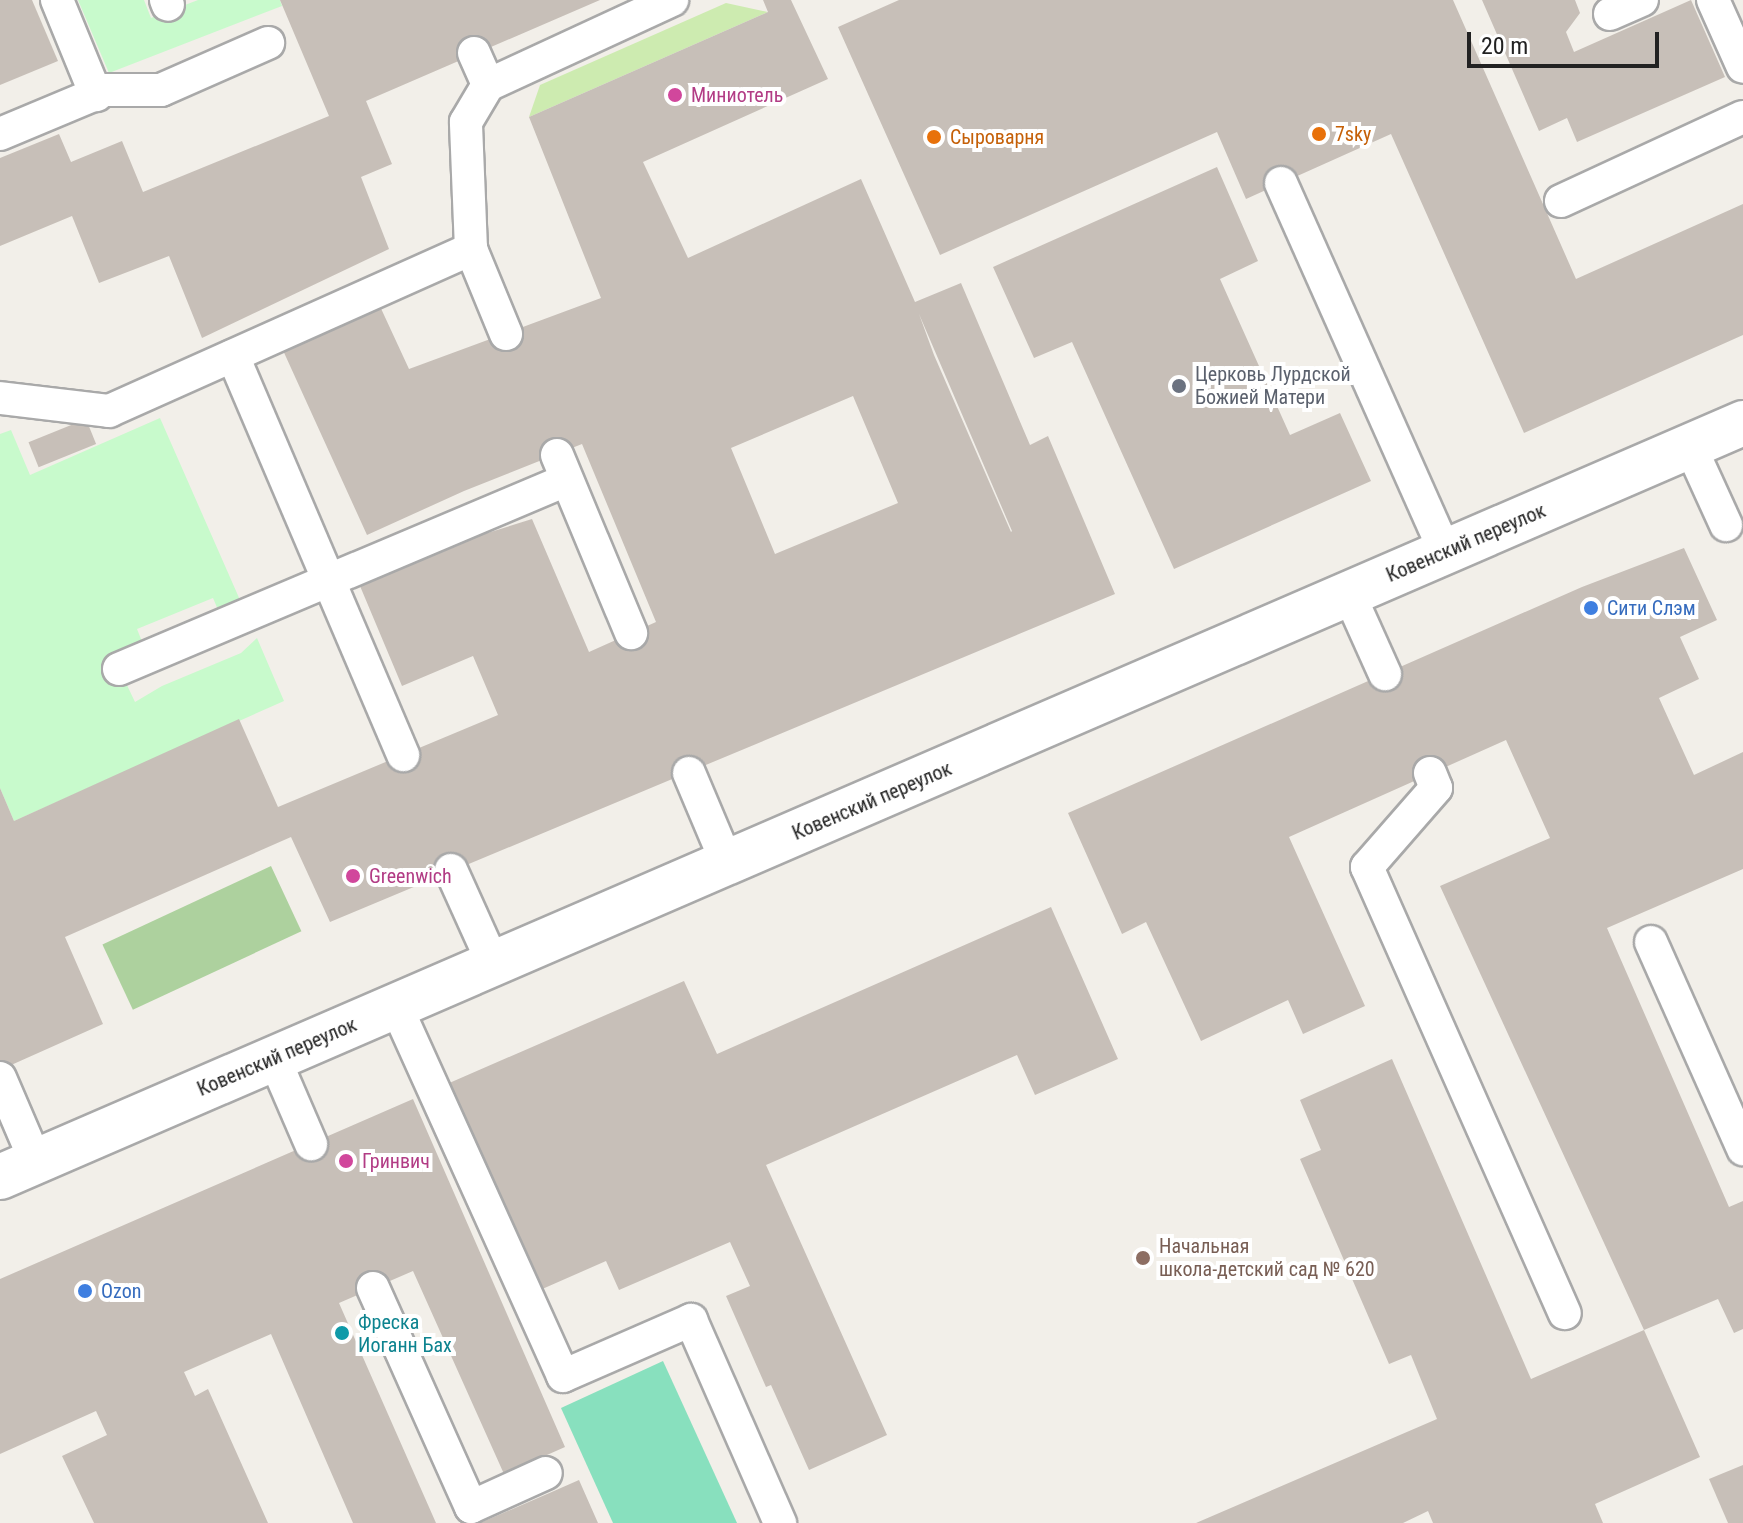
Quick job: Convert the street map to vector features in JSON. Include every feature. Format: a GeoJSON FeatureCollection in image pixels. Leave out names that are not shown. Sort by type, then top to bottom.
{"type":"FeatureCollection","features":[{"type":"Feature","properties":{"kind":"street","name":"Ковенский переулок"},"geometry":{"type":"LineString","coordinates":[[18,1170],[1743,423]]}},
{"type":"Feature","properties":{"kind":"lane"},"geometry":{"type":"LineString","coordinates":[[57,0],[96,95]]}},
{"type":"Feature","properties":{"kind":"lane"},"geometry":{"type":"LineString","coordinates":[[506,334],[471,249],[466,122],[488,85],[672,0]]}},
{"type":"Feature","properties":{"kind":"lane"},"geometry":{"type":"LineString","coordinates":[[1610,14],[1642,0]]}},
{"type":"Feature","properties":{"kind":"lane"},"geometry":{"type":"LineString","coordinates":[[1727,13],[1743,67]]}},
{"type":"Feature","properties":{"kind":"lane"},"geometry":{"type":"LineString","coordinates":[[0,134],[105,90],[161,90],[268,43]]}},
{"type":"Feature","properties":{"kind":"lane"},"geometry":{"type":"LineString","coordinates":[[474,53],[488,85]]}},
{"type":"Feature","properties":{"kind":"lane"},"geometry":{"type":"LineString","coordinates":[[1561,201],[1743,117]]}},
{"type":"Feature","properties":{"kind":"lane"},"geometry":{"type":"LineString","coordinates":[[1281,183],[1445,552]]}},
{"type":"Feature","properties":{"kind":"lane"},"geometry":{"type":"LineString","coordinates":[[0,398],[109,411],[471,249]]}},
{"type":"Feature","properties":{"kind":"lane"},"geometry":{"type":"LineString","coordinates":[[233,356],[403,755]]}},
{"type":"Feature","properties":{"kind":"lane"},"geometry":{"type":"LineString","coordinates":[[1690,446],[1726,525]]}},
{"type":"Feature","properties":{"kind":"lane"},"geometry":{"type":"LineString","coordinates":[[119,669],[330,580],[562,467],[631,633]]}},
{"type":"Feature","properties":{"kind":"lane"},"geometry":{"type":"LineString","coordinates":[[1349,594],[1385,674]]}},
{"type":"Feature","properties":{"kind":"lane"},"geometry":{"type":"LineString","coordinates":[[689,773],[727,863]]}},
{"type":"Feature","properties":{"kind":"lane"},"geometry":{"type":"LineString","coordinates":[[1430,773],[1436,788],[1367,867],[1565,1313]]}},
{"type":"Feature","properties":{"kind":"lane"},"geometry":{"type":"LineString","coordinates":[[451,870],[493,963]]}},
{"type":"Feature","properties":{"kind":"lane"},"geometry":{"type":"LineString","coordinates":[[1651,942],[1743,1149]]}},
{"type":"Feature","properties":{"kind":"lane"},"geometry":{"type":"LineString","coordinates":[[396,1006],[563,1376],[691,1320],[780,1523]]}},
{"type":"Feature","properties":{"kind":"lane"},"geometry":{"type":"LineString","coordinates":[[274,1058],[311,1144]]}},
{"type":"Feature","properties":{"kind":"lane"},"geometry":{"type":"LineString","coordinates":[[0,1078],[18,1170]]}},
{"type":"Feature","properties":{"kind":"lane"},"geometry":{"type":"LineString","coordinates":[[373,1288],[471,1507],[546,1473]]}},
{"type":"Feature","properties":{"kind":"green space"},"geometry":{"type":"Polygon","coordinates":[[[78,0],[144,0],[151,18],[198,0],[280,0],[282,6],[109,73],[78,0]]]}},
{"type":"Feature","properties":{"kind":"green space"},"geometry":{"type":"Polygon","coordinates":[[[726,3],[768,12],[529,117],[540,85],[726,3]]]}},
{"type":"Feature","properties":{"kind":"green space"},"geometry":{"type":"Polygon","coordinates":[[[160,418],[240,600],[219,612],[213,598],[137,629],[143,644],[114,658],[135,702],[162,686],[241,653],[257,638],[284,701],[14,821],[0,788],[0,434],[11,430],[30,475],[160,418]]]}},
{"type":"Feature","properties":{"kind":"green space"},"geometry":{"type":"Polygon","coordinates":[[[271,866],[301,931],[133,1010],[102,945],[271,866]]]}},
{"type":"Feature","properties":{"kind":"green space"},"geometry":{"type":"Polygon","coordinates":[[[663,1361],[737,1523],[613,1523],[561,1408],[663,1361]]]}},
{"type":"Feature","properties":{"kind":"building"},"geometry":{"type":"Polygon","coordinates":[[[0,0],[32,0],[58,61],[0,85],[0,0]]]}},
{"type":"Feature","properties":{"kind":"building"},"geometry":{"type":"Polygon","coordinates":[[[280,0],[600,0],[366,101],[392,164],[361,177],[389,249],[202,338],[169,256],[99,283],[72,216],[0,246],[0,158],[59,134],[71,162],[122,141],[143,192],[329,116],[280,0]]]}},
{"type":"Feature","properties":{"kind":"building"},"geometry":{"type":"Polygon","coordinates":[[[763,0],[791,0],[828,79],[643,162],[688,258],[861,179],[915,302],[961,283],[1030,445],[1048,436],[1115,594],[330,922],[291,837],[65,937],[103,1024],[0,1070],[0,788],[14,821],[239,719],[278,807],[498,715],[473,656],[402,686],[360,586],[481,535],[532,519],[589,652],[656,622],[582,444],[464,491],[367,535],[281,346],[378,302],[409,369],[601,298],[529,117],[768,12],[763,0]],[[919,314],[934,355],[1011,532],[1012,531],[919,314]],[[853,396],[731,448],[775,554],[898,503],[853,396]]]}},
{"type":"Feature","properties":{"kind":"building"},"geometry":{"type":"Polygon","coordinates":[[[899,0],[1453,0],[1576,279],[1743,204],[1743,335],[1524,433],[1391,134],[1246,199],[1217,132],[940,255],[838,27],[899,0]]]}},
{"type":"Feature","properties":{"kind":"building"},"geometry":{"type":"Polygon","coordinates":[[[1482,0],[1575,0],[1580,13],[1566,32],[1574,52],[1691,0],[1725,77],[1577,142],[1567,118],[1539,131],[1482,0]]]}},
{"type":"Feature","properties":{"kind":"building","name":"Церковь Лурдской Божией Матери"},"geometry":{"type":"Polygon","coordinates":[[[1217,167],[1258,261],[1220,279],[1290,435],[1340,413],[1371,481],[1174,569],[1072,342],[1034,358],[993,267],[1217,167]]]}},
{"type":"Feature","properties":{"kind":"building"},"geometry":{"type":"Polygon","coordinates":[[[86,419],[96,444],[39,467],[29,442],[86,419]]]}},
{"type":"Feature","properties":{"kind":"building"},"geometry":{"type":"Polygon","coordinates":[[[1684,548],[1717,620],[1680,637],[1699,679],[1659,698],[1694,775],[1743,752],[1743,869],[1607,928],[1729,1207],[1743,1201],[1743,1329],[1734,1333],[1718,1299],[1644,1330],[1440,886],[1550,838],[1506,740],[1289,837],[1365,1006],[1303,1034],[1288,1000],[1201,1041],[1146,922],[1122,934],[1068,813],[1582,587],[1684,548]]]}},
{"type":"Feature","properties":{"kind":"building"},"geometry":{"type":"Polygon","coordinates":[[[1051,907],[1118,1059],[1035,1095],[1017,1055],[766,1165],[887,1435],[809,1470],[771,1385],[766,1387],[726,1296],[750,1286],[730,1242],[619,1290],[606,1261],[540,1290],[447,1084],[684,981],[717,1054],[1051,907]]]}},
{"type":"Feature","properties":{"kind":"building"},"geometry":{"type":"Polygon","coordinates":[[[1392,1059],[1531,1379],[1644,1330],[1700,1457],[1595,1504],[1603,1523],[1433,1523],[1428,1511],[1403,1523],[1196,1523],[1437,1419],[1411,1355],[1389,1364],[1300,1159],[1321,1150],[1300,1100],[1392,1059]]]}},
{"type":"Feature","properties":{"kind":"building"},"geometry":{"type":"Polygon","coordinates":[[[413,1099],[565,1447],[504,1474],[413,1271],[339,1303],[436,1523],[353,1523],[271,1334],[184,1372],[195,1396],[208,1389],[268,1523],[94,1523],[62,1456],[107,1435],[96,1411],[0,1454],[0,1279],[413,1099]]]}},
{"type":"Feature","properties":{"kind":"building"},"geometry":{"type":"Polygon","coordinates":[[[1743,1465],[1743,1523],[1728,1523],[1709,1479],[1743,1465]]]}},
{"type":"Feature","properties":{"kind":"building"},"geometry":{"type":"Polygon","coordinates":[[[579,1480],[598,1523],[480,1523],[554,1491],[579,1480]]]}},
{"type":"Feature","properties":{"kind":"place","name":"Миниотель"},"geometry":{"type":"Point","coordinates":[675,95]}},
{"type":"Feature","properties":{"kind":"place","name":"7sky"},"geometry":{"type":"Point","coordinates":[1319,134]}},
{"type":"Feature","properties":{"kind":"place","name":"Сыроварня"},"geometry":{"type":"Point","coordinates":[934,137]}},
{"type":"Feature","properties":{"kind":"place","name":"Церковь Лурдской Божией Матери"},"geometry":{"type":"Point","coordinates":[1179,386]}},
{"type":"Feature","properties":{"kind":"place","name":"Сити Слэм"},"geometry":{"type":"Point","coordinates":[1591,608]}},
{"type":"Feature","properties":{"kind":"place","name":"Greenwich"},"geometry":{"type":"Point","coordinates":[353,876]}},
{"type":"Feature","properties":{"kind":"place","name":"Гринвич"},"geometry":{"type":"Point","coordinates":[346,1161]}},
{"type":"Feature","properties":{"kind":"place","name":"Начальная школа-детский сад № 620"},"geometry":{"type":"Point","coordinates":[1143,1258]}},
{"type":"Feature","properties":{"kind":"place","name":"Ozon"},"geometry":{"type":"Point","coordinates":[85,1291]}},
{"type":"Feature","properties":{"kind":"place","name":"Фреска Иоганн Бах"},"geometry":{"type":"Point","coordinates":[342,1333]}}]}
